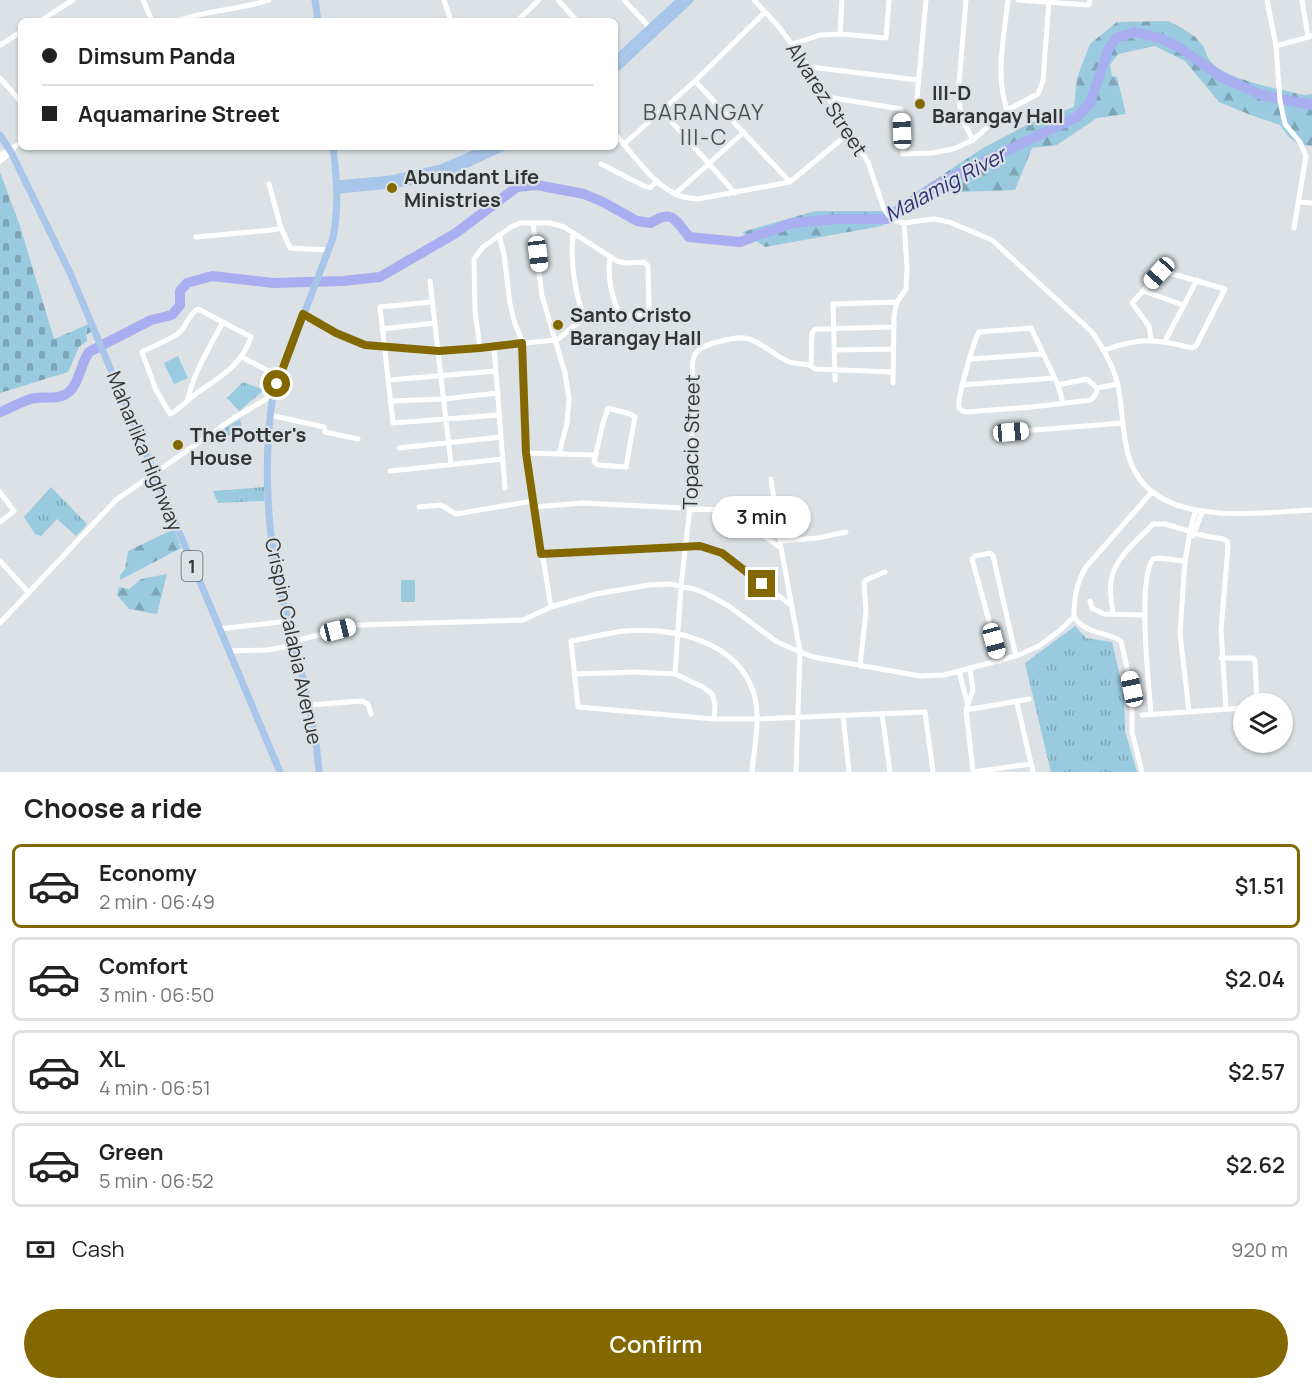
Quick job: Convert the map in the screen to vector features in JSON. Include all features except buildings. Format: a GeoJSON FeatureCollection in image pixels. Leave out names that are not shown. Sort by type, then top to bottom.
{"type":"FeatureCollection","features":[{"type":"Feature","properties":{"kind":"main road"},"geometry":{"type":"LineString","coordinates":[[315,0],[318,18]]}},
{"type":"Feature","properties":{"kind":"main road"},"geometry":{"type":"LineString","coordinates":[[618,63],[686,0]]}},
{"type":"Feature","properties":{"kind":"main road","name":"Maharlika Highway"},"geometry":{"type":"LineString","coordinates":[[0,135],[15,148],[71,275],[280,772]]}},
{"type":"Feature","properties":{"kind":"main road","name":"Crispin Calabia Avenue"},"geometry":{"type":"LineString","coordinates":[[319,772],[309,705],[277,573],[270,527],[270,414],[273,395],[328,250],[337,217],[338,187],[333,150]]}},
{"type":"Feature","properties":{"kind":"main road"},"geometry":{"type":"LineString","coordinates":[[482,154],[486,150]]}},
{"type":"Feature","properties":{"kind":"main road"},"geometry":{"type":"LineString","coordinates":[[338,187],[392,182],[442,172],[495,150]]}},
{"type":"Feature","properties":{"kind":"street"},"geometry":{"type":"LineString","coordinates":[[45,18],[73,0]]}},
{"type":"Feature","properties":{"kind":"street"},"geometry":{"type":"LineString","coordinates":[[143,0],[151,18]]}},
{"type":"Feature","properties":{"kind":"street"},"geometry":{"type":"LineString","coordinates":[[185,18],[256,5],[269,0]]}},
{"type":"Feature","properties":{"kind":"street"},"geometry":{"type":"LineString","coordinates":[[444,0],[450,18]]}},
{"type":"Feature","properties":{"kind":"street"},"geometry":{"type":"LineString","coordinates":[[520,18],[539,0]]}},
{"type":"Feature","properties":{"kind":"street"},"geometry":{"type":"LineString","coordinates":[[558,0],[574,18]]}},
{"type":"Feature","properties":{"kind":"street"},"geometry":{"type":"LineString","coordinates":[[624,0],[653,31]]}},
{"type":"Feature","properties":{"kind":"street","name":"Alvarez Street"},"geometry":{"type":"LineString","coordinates":[[754,0],[810,67],[826,97],[868,162],[884,209],[892,220],[901,223]]}},
{"type":"Feature","properties":{"kind":"street"},"geometry":{"type":"LineString","coordinates":[[840,34],[842,0]]}},
{"type":"Feature","properties":{"kind":"street"},"geometry":{"type":"LineString","coordinates":[[793,44],[820,35],[840,34],[886,38],[889,0]]}},
{"type":"Feature","properties":{"kind":"street"},"geometry":{"type":"LineString","coordinates":[[918,98],[926,0]]}},
{"type":"Feature","properties":{"kind":"street"},"geometry":{"type":"LineString","coordinates":[[966,0],[958,95],[962,118],[973,140]]}},
{"type":"Feature","properties":{"kind":"street"},"geometry":{"type":"LineString","coordinates":[[1007,110],[1002,94],[1001,74],[1008,0]]}},
{"type":"Feature","properties":{"kind":"street"},"geometry":{"type":"LineString","coordinates":[[1018,0],[1089,5],[1090,0]]}},
{"type":"Feature","properties":{"kind":"street"},"geometry":{"type":"LineString","coordinates":[[1267,0],[1276,46],[1280,101],[1285,124],[1300,142],[1306,156],[1294,228]]}},
{"type":"Feature","properties":{"kind":"street"},"geometry":{"type":"LineString","coordinates":[[1276,46],[1310,37],[1302,0]]}},
{"type":"Feature","properties":{"kind":"street"},"geometry":{"type":"LineString","coordinates":[[826,97],[901,109],[903,154],[953,149],[973,140],[1007,110],[1038,94],[1042,81],[1049,1]]}},
{"type":"Feature","properties":{"kind":"street"},"geometry":{"type":"LineString","coordinates":[[624,144],[695,81],[765,12]]}},
{"type":"Feature","properties":{"kind":"street"},"geometry":{"type":"LineString","coordinates":[[0,45],[18,34]]}},
{"type":"Feature","properties":{"kind":"street"},"geometry":{"type":"LineString","coordinates":[[810,67],[918,80]]}},
{"type":"Feature","properties":{"kind":"street"},"geometry":{"type":"LineString","coordinates":[[0,78],[18,99]]}},
{"type":"Feature","properties":{"kind":"street"},"geometry":{"type":"LineString","coordinates":[[695,81],[790,182]]}},
{"type":"Feature","properties":{"kind":"street"},"geometry":{"type":"LineString","coordinates":[[662,111],[735,193]]}},
{"type":"Feature","properties":{"kind":"street"},"geometry":{"type":"LineString","coordinates":[[675,194],[744,132]]}},
{"type":"Feature","properties":{"kind":"street"},"geometry":{"type":"LineString","coordinates":[[618,137],[657,182],[684,199],[698,199],[790,182],[849,133]]}},
{"type":"Feature","properties":{"kind":"street"},"geometry":{"type":"LineString","coordinates":[[0,155],[15,148]]}},
{"type":"Feature","properties":{"kind":"street"},"geometry":{"type":"LineString","coordinates":[[0,161],[15,148]]}},
{"type":"Feature","properties":{"kind":"street"},"geometry":{"type":"LineString","coordinates":[[601,164],[650,188],[657,182]]}},
{"type":"Feature","properties":{"kind":"street"},"geometry":{"type":"LineString","coordinates":[[269,184],[281,228],[290,249],[328,250]]}},
{"type":"Feature","properties":{"kind":"street"},"geometry":{"type":"LineString","coordinates":[[1298,202],[1312,203]]}},
{"type":"Feature","properties":{"kind":"street"},"geometry":{"type":"LineString","coordinates":[[893,383],[893,327],[897,302],[906,289],[907,268],[901,223],[934,219],[949,222],[992,240],[1092,332],[1105,350],[1118,384],[1128,460],[1137,477],[1151,493],[1199,511],[1231,514],[1312,510]]}},
{"type":"Feature","properties":{"kind":"street"},"geometry":{"type":"LineString","coordinates":[[303,314],[358,343],[384,348],[439,351],[494,347],[557,340],[584,318],[647,313],[649,270],[644,262],[626,263],[610,257],[564,227],[550,223],[520,223],[483,247],[474,259],[475,311],[480,348]]}},
{"type":"Feature","properties":{"kind":"street"},"geometry":{"type":"LineString","coordinates":[[533,223],[542,296],[566,373],[567,423],[559,454]]}},
{"type":"Feature","properties":{"kind":"street"},"geometry":{"type":"LineString","coordinates":[[196,237],[281,228]]}},
{"type":"Feature","properties":{"kind":"street"},"geometry":{"type":"LineString","coordinates":[[573,233],[571,258],[573,280],[584,318]]}},
{"type":"Feature","properties":{"kind":"street"},"geometry":{"type":"LineString","coordinates":[[499,235],[504,254],[510,304],[522,343],[526,453],[551,607]]}},
{"type":"Feature","properties":{"kind":"street"},"geometry":{"type":"LineString","coordinates":[[610,257],[609,287],[619,315]]}},
{"type":"Feature","properties":{"kind":"street"},"geometry":{"type":"LineString","coordinates":[[1105,350],[1127,342],[1151,339],[1192,348],[1199,342],[1225,291],[1224,287],[1162,272],[1132,303],[1149,326],[1151,339]]}},
{"type":"Feature","properties":{"kind":"street"},"geometry":{"type":"LineString","coordinates":[[1165,341],[1197,280]]}},
{"type":"Feature","properties":{"kind":"street"},"geometry":{"type":"LineString","coordinates":[[430,281],[451,464]]}},
{"type":"Feature","properties":{"kind":"street"},"geometry":{"type":"LineString","coordinates":[[1143,291],[1184,305]]}},
{"type":"Feature","properties":{"kind":"street"},"geometry":{"type":"LineString","coordinates":[[432,302],[380,307],[393,423],[446,421],[499,415]]}},
{"type":"Feature","properties":{"kind":"street"},"geometry":{"type":"LineString","coordinates":[[835,380],[833,304],[897,302]]}},
{"type":"Feature","properties":{"kind":"street"},"geometry":{"type":"LineString","coordinates":[[198,309],[251,337],[242,357],[233,369],[170,414],[156,390],[142,352],[182,330],[194,311],[198,309]]}},
{"type":"Feature","properties":{"kind":"street"},"geometry":{"type":"LineString","coordinates":[[189,399],[191,385],[200,364],[223,322]]}},
{"type":"Feature","properties":{"kind":"street"},"geometry":{"type":"LineString","coordinates":[[382,329],[434,323]]}},
{"type":"Feature","properties":{"kind":"street"},"geometry":{"type":"LineString","coordinates":[[893,327],[833,327],[815,329],[812,333],[812,365],[815,369],[893,372]]}},
{"type":"Feature","properties":{"kind":"street"},"geometry":{"type":"LineString","coordinates":[[1064,404],[1058,385],[1031,328],[979,332],[962,386],[959,406],[961,410],[966,412],[1064,404],[1091,400],[1097,388]]}},
{"type":"Feature","properties":{"kind":"street","name":"Topacio Street"},"geometry":{"type":"LineString","coordinates":[[675,674],[681,586],[690,507],[692,367],[697,352],[702,346],[742,338],[750,339],[785,361],[812,365]]}},
{"type":"Feature","properties":{"kind":"street"},"geometry":{"type":"LineString","coordinates":[[494,347],[505,488]]}},
{"type":"Feature","properties":{"kind":"street"},"geometry":{"type":"LineString","coordinates":[[834,350],[892,349]]}},
{"type":"Feature","properties":{"kind":"street"},"geometry":{"type":"LineString","coordinates":[[970,359],[1042,354]]}},
{"type":"Feature","properties":{"kind":"street"},"geometry":{"type":"LineString","coordinates":[[242,357],[280,376]]}},
{"type":"Feature","properties":{"kind":"street"},"geometry":{"type":"LineString","coordinates":[[389,380],[496,371]]}},
{"type":"Feature","properties":{"kind":"street"},"geometry":{"type":"LineString","coordinates":[[962,386],[1054,378]]}},
{"type":"Feature","properties":{"kind":"street"},"geometry":{"type":"LineString","coordinates":[[1058,385],[1087,379],[1097,388]]}},
{"type":"Feature","properties":{"kind":"street"},"geometry":{"type":"LineString","coordinates":[[1097,388],[1118,384]]}},
{"type":"Feature","properties":{"kind":"street"},"geometry":{"type":"LineString","coordinates":[[390,402],[498,393]]}},
{"type":"Feature","properties":{"kind":"street"},"geometry":{"type":"LineString","coordinates":[[0,622],[116,500],[234,418],[273,395]]}},
{"type":"Feature","properties":{"kind":"street"},"geometry":{"type":"LineString","coordinates":[[608,408],[635,417],[627,467],[598,465],[594,462],[595,455],[608,408]]}},
{"type":"Feature","properties":{"kind":"street"},"geometry":{"type":"LineString","coordinates":[[270,414],[312,423],[324,427],[325,432],[358,439]]}},
{"type":"Feature","properties":{"kind":"street"},"geometry":{"type":"LineString","coordinates":[[1011,432],[1123,423]]}},
{"type":"Feature","properties":{"kind":"street"},"geometry":{"type":"LineString","coordinates":[[399,448],[501,437]]}},
{"type":"Feature","properties":{"kind":"street"},"geometry":{"type":"LineString","coordinates":[[526,453],[595,455]]}},
{"type":"Feature","properties":{"kind":"street"},"geometry":{"type":"LineString","coordinates":[[390,471],[503,459]]}},
{"type":"Feature","properties":{"kind":"street"},"geometry":{"type":"LineString","coordinates":[[771,479],[800,651],[796,772]]}},
{"type":"Feature","properties":{"kind":"street"},"geometry":{"type":"LineString","coordinates":[[0,492],[14,511],[0,522]]}},
{"type":"Feature","properties":{"kind":"street"},"geometry":{"type":"LineString","coordinates":[[228,651],[267,650],[359,625],[523,620],[551,607],[596,594],[649,585],[681,586],[707,594],[730,607],[777,642],[813,657],[920,676],[959,672],[1016,656],[1039,645],[1058,632],[1074,617],[1075,591],[1082,573],[1151,493]]}},
{"type":"Feature","properties":{"kind":"street"},"geometry":{"type":"LineString","coordinates":[[419,507],[441,505],[456,514],[534,504],[583,503],[721,510],[734,514],[781,548]]}},
{"type":"Feature","properties":{"kind":"street"},"geometry":{"type":"LineString","coordinates":[[1189,712],[1180,633],[1185,561],[1199,511]]}},
{"type":"Feature","properties":{"kind":"street"},"geometry":{"type":"LineString","coordinates":[[1113,614],[1110,583],[1117,564],[1153,524],[1165,524],[1227,541],[1221,658],[1226,710]]}},
{"type":"Feature","properties":{"kind":"street"},"geometry":{"type":"LineString","coordinates":[[780,540],[818,538],[846,532]]}},
{"type":"Feature","properties":{"kind":"street"},"geometry":{"type":"LineString","coordinates":[[541,554],[700,546],[722,553],[791,605]]}},
{"type":"Feature","properties":{"kind":"street"},"geometry":{"type":"LineString","coordinates":[[1000,661],[972,559],[975,556],[990,553],[993,556],[1016,656]]}},
{"type":"Feature","properties":{"kind":"street"},"geometry":{"type":"LineString","coordinates":[[1152,714],[1145,652],[1149,563],[1158,558],[1185,561]]}},
{"type":"Feature","properties":{"kind":"street"},"geometry":{"type":"LineString","coordinates":[[0,561],[29,593]]}},
{"type":"Feature","properties":{"kind":"street"},"geometry":{"type":"LineString","coordinates":[[860,666],[866,611],[864,584],[866,580],[885,572]]}},
{"type":"Feature","properties":{"kind":"street"},"geometry":{"type":"LineString","coordinates":[[1090,601],[1092,608],[1098,612],[1145,615]]}},
{"type":"Feature","properties":{"kind":"street"},"geometry":{"type":"LineString","coordinates":[[1074,617],[1086,629],[1114,637],[1120,642],[1132,689],[1132,732],[1142,772]]}},
{"type":"Feature","properties":{"kind":"street"},"geometry":{"type":"LineString","coordinates":[[219,629],[289,621]]}},
{"type":"Feature","properties":{"kind":"street"},"geometry":{"type":"LineString","coordinates":[[752,772],[756,719],[754,695],[743,671],[728,655],[678,633],[623,631],[571,641],[578,707],[714,719],[756,719],[926,712],[933,772]]}},
{"type":"Feature","properties":{"kind":"street"},"geometry":{"type":"LineString","coordinates":[[1221,658],[1253,658],[1256,693]]}},
{"type":"Feature","properties":{"kind":"street"},"geometry":{"type":"LineString","coordinates":[[970,669],[973,690],[966,710],[973,772],[1003,770],[1031,764]]}},
{"type":"Feature","properties":{"kind":"street"},"geometry":{"type":"LineString","coordinates":[[575,674],[636,672],[675,674],[703,687],[712,694],[715,704],[714,719]]}},
{"type":"Feature","properties":{"kind":"street"},"geometry":{"type":"LineString","coordinates":[[959,672],[967,702]]}},
{"type":"Feature","properties":{"kind":"street"},"geometry":{"type":"LineString","coordinates":[[966,710],[1017,703],[1029,699]]}},
{"type":"Feature","properties":{"kind":"street"},"geometry":{"type":"LineString","coordinates":[[309,705],[362,701],[368,704],[372,714]]}},
{"type":"Feature","properties":{"kind":"street"},"geometry":{"type":"LineString","coordinates":[[1017,703],[1033,772]]}},
{"type":"Feature","properties":{"kind":"street"},"geometry":{"type":"LineString","coordinates":[[1142,714],[1233,709]]}},
{"type":"Feature","properties":{"kind":"street"},"geometry":{"type":"LineString","coordinates":[[882,714],[890,772]]}},
{"type":"Feature","properties":{"kind":"street"},"geometry":{"type":"LineString","coordinates":[[843,715],[849,772]]}},
{"type":"Feature","properties":{"kind":"green space"},"geometry":{"type":"Polygon","coordinates":[[[1168,21],[1196,38],[1203,46],[1208,59],[1219,69],[1269,87],[1305,95],[1312,94],[1312,146],[1298,144],[1280,125],[1219,102],[1185,61],[1155,46],[1118,54],[1110,65],[1112,76],[1117,77],[1126,114],[1097,118],[1057,145],[1032,148],[1015,190],[936,193],[882,226],[765,247],[742,232],[815,211],[881,211],[892,208],[983,148],[1030,123],[1074,107],[1077,78],[1090,44],[1117,22],[1168,21]]]}},
{"type":"Feature","properties":{"kind":"green space"},"geometry":{"type":"Polygon","coordinates":[[[0,172],[20,226],[54,339],[89,324],[91,332],[86,335],[87,341],[79,347],[68,372],[0,393],[0,172]]]}},
{"type":"Feature","properties":{"kind":"green space"},"geometry":{"type":"Polygon","coordinates":[[[178,356],[188,378],[174,384],[164,363],[178,356]]]}},
{"type":"Feature","properties":{"kind":"green space"},"geometry":{"type":"Polygon","coordinates":[[[243,382],[264,390],[239,411],[227,398],[243,382]]]}},
{"type":"Feature","properties":{"kind":"green space"},"geometry":{"type":"Polygon","coordinates":[[[240,419],[243,431],[220,438],[219,432],[240,419]]]}},
{"type":"Feature","properties":{"kind":"green space"},"geometry":{"type":"Polygon","coordinates":[[[51,487],[87,524],[76,536],[57,519],[41,536],[35,534],[24,517],[51,487]]]}},
{"type":"Feature","properties":{"kind":"green space"},"geometry":{"type":"Polygon","coordinates":[[[264,487],[264,501],[218,503],[213,491],[264,487]]]}},
{"type":"Feature","properties":{"kind":"green space"},"geometry":{"type":"Polygon","coordinates":[[[174,529],[181,548],[120,580],[120,575],[125,569],[128,551],[174,529]]]}},
{"type":"Feature","properties":{"kind":"green space"},"geometry":{"type":"Polygon","coordinates":[[[167,574],[157,614],[129,609],[117,595],[119,587],[129,589],[141,579],[167,574]]]}},
{"type":"Feature","properties":{"kind":"green space"},"geometry":{"type":"Polygon","coordinates":[[[401,580],[415,580],[415,602],[401,602],[401,580]]]}},
{"type":"Feature","properties":{"kind":"green space"},"geometry":{"type":"Polygon","coordinates":[[[1075,626],[1086,638],[1112,642],[1124,693],[1125,731],[1137,772],[1051,772],[1025,663],[1075,626]]]}},
{"type":"Feature","properties":{"kind":"waterway","name":"Malamig River"},"geometry":{"type":"LineString","coordinates":[[0,412],[31,399],[63,396],[71,390],[89,352],[151,320],[172,315],[180,305],[180,291],[187,283],[212,276],[273,283],[343,281],[380,277],[456,233],[517,187],[537,185],[584,194],[637,221],[651,223],[669,217],[673,218],[689,237],[740,242],[792,223],[836,219],[887,219],[943,181],[1077,117],[1090,103],[1108,50],[1116,38],[1135,32],[1160,38],[1180,48],[1221,77],[1262,95],[1312,105]]}},
{"type":"Feature","properties":{"kind":"place","name":"III-D Barangay Hall"},"geometry":{"type":"Point","coordinates":[920,104]}},
{"type":"Feature","properties":{"kind":"place","name":"Abundant Life Ministries"},"geometry":{"type":"Point","coordinates":[392,188]}},
{"type":"Feature","properties":{"kind":"place","name":"Santo Cristo Barangay Hall"},"geometry":{"type":"Point","coordinates":[558,325]}},
{"type":"Feature","properties":{"kind":"place","name":"The Potter's House"},"geometry":{"type":"Point","coordinates":[178,445]}},
{"type":"Feature","properties":{"kind":"district","name":"BARANGAY III-C"},"geometry":{"type":"Point","coordinates":[704,124]}},
{"type":"Feature","properties":{"kind":"route"},"geometry":{"type":"LineString","coordinates":[[277,384],[303,314],[336,333],[365,345],[439,351],[522,343],[526,453],[541,554],[700,546],[722,553],[762,584]]}}]}
